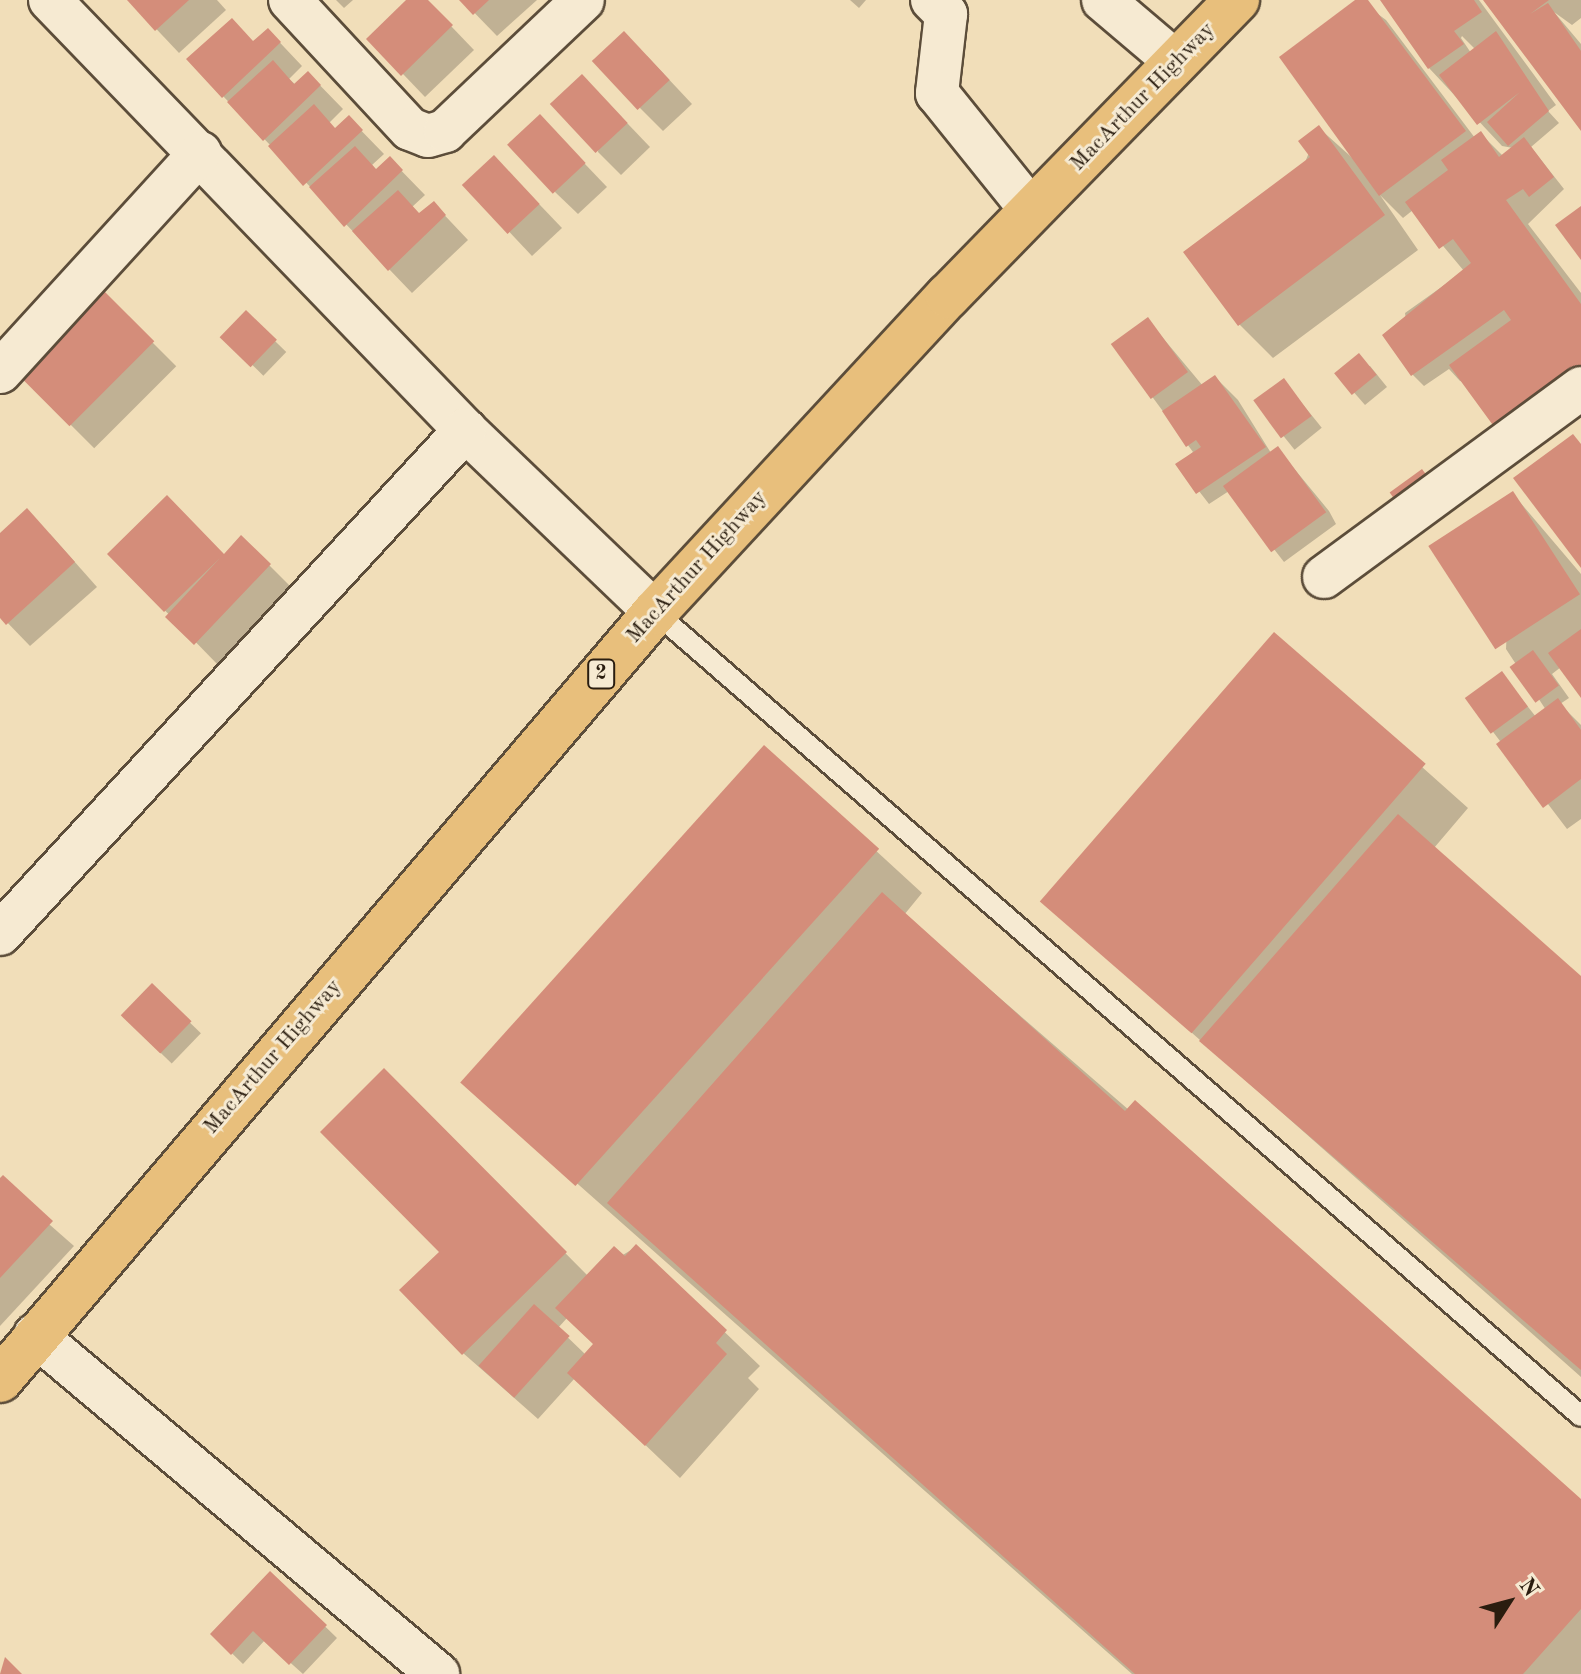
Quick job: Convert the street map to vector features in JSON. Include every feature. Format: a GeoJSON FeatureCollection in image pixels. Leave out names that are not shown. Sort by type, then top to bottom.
{"type":"FeatureCollection","features":[{"type":"Feature","properties":{"kind":"highway","name":"MacArthur Highway"},"geometry":{"type":"LineString","coordinates":[[0,1380],[35,1335],[655,612],[1032,211],[1237,0]]}},
{"type":"Feature","properties":{"kind":"street"},"geometry":{"type":"LineString","coordinates":[[50,0],[465,430],[655,612]]}},
{"type":"Feature","properties":{"kind":"street"},"geometry":{"type":"LineString","coordinates":[[290,0],[410,129],[428,136],[445,131],[583,0]]}},
{"type":"Feature","properties":{"kind":"street"},"geometry":{"type":"LineString","coordinates":[[1103,0],[1176,62]]}},
{"type":"Feature","properties":{"kind":"street"},"geometry":{"type":"LineString","coordinates":[[946,5],[937,93],[1032,211]]}},
{"type":"Feature","properties":{"kind":"street"},"geometry":{"type":"LineString","coordinates":[[0,372],[200,153]]}},
{"type":"Feature","properties":{"kind":"street"},"geometry":{"type":"LineString","coordinates":[[1324,577],[1581,388]]}},
{"type":"Feature","properties":{"kind":"street"},"geometry":{"type":"LineString","coordinates":[[0,934],[465,430]]}},
{"type":"Feature","properties":{"kind":"street"},"geometry":{"type":"LineString","coordinates":[[35,1335],[438,1674]]}},
{"type":"Feature","properties":{"kind":"lane"},"geometry":{"type":"LineString","coordinates":[[655,612],[1581,1416]]}},
{"type":"Feature","properties":{"kind":"building"},"geometry":{"type":"Polygon","coordinates":[[[127,0],[189,0],[155,31],[127,0]]]}},
{"type":"Feature","properties":{"kind":"building"},"geometry":{"type":"Polygon","coordinates":[[[406,0],[428,0],[453,25],[401,76],[366,39],[406,0]]]}},
{"type":"Feature","properties":{"kind":"building"},"geometry":{"type":"Polygon","coordinates":[[[459,0],[489,0],[473,15],[459,0]]]}},
{"type":"Feature","properties":{"kind":"building"},"geometry":{"type":"Polygon","coordinates":[[[1355,0],[1368,0],[1466,131],[1379,196],[1279,57],[1355,0]]]}},
{"type":"Feature","properties":{"kind":"building"},"geometry":{"type":"Polygon","coordinates":[[[1380,0],[1474,0],[1482,12],[1454,31],[1464,44],[1428,69],[1380,0]]]}},
{"type":"Feature","properties":{"kind":"building"},"geometry":{"type":"Polygon","coordinates":[[[1483,0],[1549,0],[1530,14],[1548,3],[1581,51],[1581,131],[1483,0]]]}},
{"type":"Feature","properties":{"kind":"building"},"geometry":{"type":"Polygon","coordinates":[[[232,18],[253,41],[268,28],[281,42],[222,98],[186,59],[232,18]]]}},
{"type":"Feature","properties":{"kind":"building"},"geometry":{"type":"Polygon","coordinates":[[[624,31],[670,80],[638,110],[592,61],[624,31]]]}},
{"type":"Feature","properties":{"kind":"building"},"geometry":{"type":"Polygon","coordinates":[[[1496,31],[1549,111],[1508,146],[1487,122],[1520,92],[1477,125],[1439,75],[1496,31]]]}},
{"type":"Feature","properties":{"kind":"building"},"geometry":{"type":"Polygon","coordinates":[[[273,60],[294,84],[308,71],[321,85],[263,141],[227,102],[273,60]]]}},
{"type":"Feature","properties":{"kind":"building"},"geometry":{"type":"Polygon","coordinates":[[[582,74],[628,123],[596,153],[550,104],[582,74]]]}},
{"type":"Feature","properties":{"kind":"building"},"geometry":{"type":"Polygon","coordinates":[[[314,104],[335,128],[349,115],[363,130],[303,186],[268,146],[314,104]]]}},
{"type":"Feature","properties":{"kind":"building"},"geometry":{"type":"Polygon","coordinates":[[[540,114],[586,163],[553,194],[507,145],[540,114]]]}},
{"type":"Feature","properties":{"kind":"building"},"geometry":{"type":"Polygon","coordinates":[[[1319,125],[1385,215],[1238,326],[1183,252],[1310,157],[1298,141],[1319,125]]]}},
{"type":"Feature","properties":{"kind":"building"},"geometry":{"type":"Polygon","coordinates":[[[1481,131],[1499,157],[1524,137],[1554,177],[1529,197],[1523,189],[1506,200],[1581,304],[1581,366],[1495,428],[1449,365],[1511,320],[1504,310],[1411,376],[1382,335],[1471,263],[1453,239],[1439,249],[1405,202],[1448,170],[1441,160],[1481,131]]]}},
{"type":"Feature","properties":{"kind":"building"},"geometry":{"type":"Polygon","coordinates":[[[355,146],[376,169],[390,156],[403,170],[344,227],[309,187],[355,146]]]}},
{"type":"Feature","properties":{"kind":"building"},"geometry":{"type":"Polygon","coordinates":[[[494,155],[540,204],[508,234],[462,185],[494,155]]]}},
{"type":"Feature","properties":{"kind":"building"},"geometry":{"type":"Polygon","coordinates":[[[398,190],[419,213],[434,201],[446,215],[388,271],[352,231],[398,190]]]}},
{"type":"Feature","properties":{"kind":"building"},"geometry":{"type":"Polygon","coordinates":[[[1581,206],[1581,260],[1555,225],[1581,206]]]}},
{"type":"Feature","properties":{"kind":"building"},"geometry":{"type":"Polygon","coordinates":[[[102,289],[154,341],[69,426],[17,374],[102,289]]]}},
{"type":"Feature","properties":{"kind":"building"},"geometry":{"type":"Polygon","coordinates":[[[246,310],[277,340],[251,367],[220,337],[246,310]]]}},
{"type":"Feature","properties":{"kind":"building"},"geometry":{"type":"Polygon","coordinates":[[[1148,317],[1188,372],[1151,399],[1111,344],[1148,317]]]}},
{"type":"Feature","properties":{"kind":"building"},"geometry":{"type":"Polygon","coordinates":[[[1359,353],[1377,375],[1352,395],[1334,373],[1359,353]]]}},
{"type":"Feature","properties":{"kind":"building"},"geometry":{"type":"Polygon","coordinates":[[[1215,375],[1266,447],[1196,494],[1175,464],[1201,447],[1196,440],[1186,447],[1162,411],[1215,375]]]}},
{"type":"Feature","properties":{"kind":"building"},"geometry":{"type":"Polygon","coordinates":[[[1284,378],[1312,416],[1281,438],[1253,400],[1284,378]]]}},
{"type":"Feature","properties":{"kind":"building"},"geometry":{"type":"Polygon","coordinates":[[[1573,434],[1581,444],[1581,568],[1513,478],[1573,434]]]}},
{"type":"Feature","properties":{"kind":"building"},"geometry":{"type":"Polygon","coordinates":[[[1278,446],[1326,512],[1271,552],[1223,486],[1278,446]]]}},
{"type":"Feature","properties":{"kind":"building"},"geometry":{"type":"Polygon","coordinates":[[[1422,469],[1435,487],[1403,510],[1390,493],[1422,469]]]}},
{"type":"Feature","properties":{"kind":"building"},"geometry":{"type":"Polygon","coordinates":[[[1513,491],[1580,594],[1495,649],[1428,546],[1513,491]]]}},
{"type":"Feature","properties":{"kind":"building"},"geometry":{"type":"Polygon","coordinates":[[[167,495],[224,554],[241,535],[271,564],[194,645],[165,617],[220,558],[164,612],[107,554],[167,495]]]}},
{"type":"Feature","properties":{"kind":"building"},"geometry":{"type":"Polygon","coordinates":[[[27,508],[75,562],[6,625],[0,618],[0,533],[27,508]]]}},
{"type":"Feature","properties":{"kind":"building"},"geometry":{"type":"Polygon","coordinates":[[[1581,629],[1581,698],[1548,653],[1581,629]]]}},
{"type":"Feature","properties":{"kind":"building"},"geometry":{"type":"Polygon","coordinates":[[[1274,632],[1426,764],[1191,1033],[1040,901],[1274,632]]]}},
{"type":"Feature","properties":{"kind":"building"},"geometry":{"type":"Polygon","coordinates":[[[1533,650],[1559,686],[1535,703],[1510,667],[1533,650]]]}},
{"type":"Feature","properties":{"kind":"building"},"geometry":{"type":"Polygon","coordinates":[[[1502,671],[1528,707],[1491,734],[1465,698],[1502,671]]]}},
{"type":"Feature","properties":{"kind":"building"},"geometry":{"type":"Polygon","coordinates":[[[1558,698],[1581,730],[1581,779],[1543,808],[1496,744],[1558,698]]]}},
{"type":"Feature","properties":{"kind":"building"},"geometry":{"type":"Polygon","coordinates":[[[764,745],[879,849],[575,1186],[460,1082],[764,745]]]}},
{"type":"Feature","properties":{"kind":"building"},"geometry":{"type":"Polygon","coordinates":[[[1398,814],[1581,976],[1581,1370],[1199,1041],[1398,814]]]}},
{"type":"Feature","properties":{"kind":"building"},"geometry":{"type":"Polygon","coordinates":[[[882,892],[1125,1111],[1135,1100],[1581,1499],[1581,1609],[1523,1674],[1135,1674],[607,1203],[882,892]]]}},
{"type":"Feature","properties":{"kind":"building"},"geometry":{"type":"Polygon","coordinates":[[[152,983],[192,1021],[160,1054],[121,1015],[152,983]]]}},
{"type":"Feature","properties":{"kind":"building"},"geometry":{"type":"Polygon","coordinates":[[[384,1068],[567,1252],[462,1355],[399,1290],[439,1252],[320,1132],[384,1068]]]}},
{"type":"Feature","properties":{"kind":"building"},"geometry":{"type":"Polygon","coordinates":[[[3,1175],[53,1221],[0,1278],[0,1178],[3,1175]]]}},
{"type":"Feature","properties":{"kind":"building"},"geometry":{"type":"Polygon","coordinates":[[[636,1244],[727,1330],[716,1343],[727,1354],[645,1446],[567,1373],[593,1344],[555,1308],[614,1246],[625,1256],[636,1244]]]}},
{"type":"Feature","properties":{"kind":"building"},"geometry":{"type":"Polygon","coordinates":[[[534,1304],[570,1336],[514,1398],[478,1366],[534,1304]]]}},
{"type":"Feature","properties":{"kind":"building"},"geometry":{"type":"Polygon","coordinates":[[[270,1571],[327,1625],[289,1665],[253,1631],[231,1655],[210,1634],[270,1571]]]}},
{"type":"Feature","properties":{"kind":"building"},"geometry":{"type":"Polygon","coordinates":[[[5,1657],[22,1674],[0,1674],[5,1657]]]}}]}
